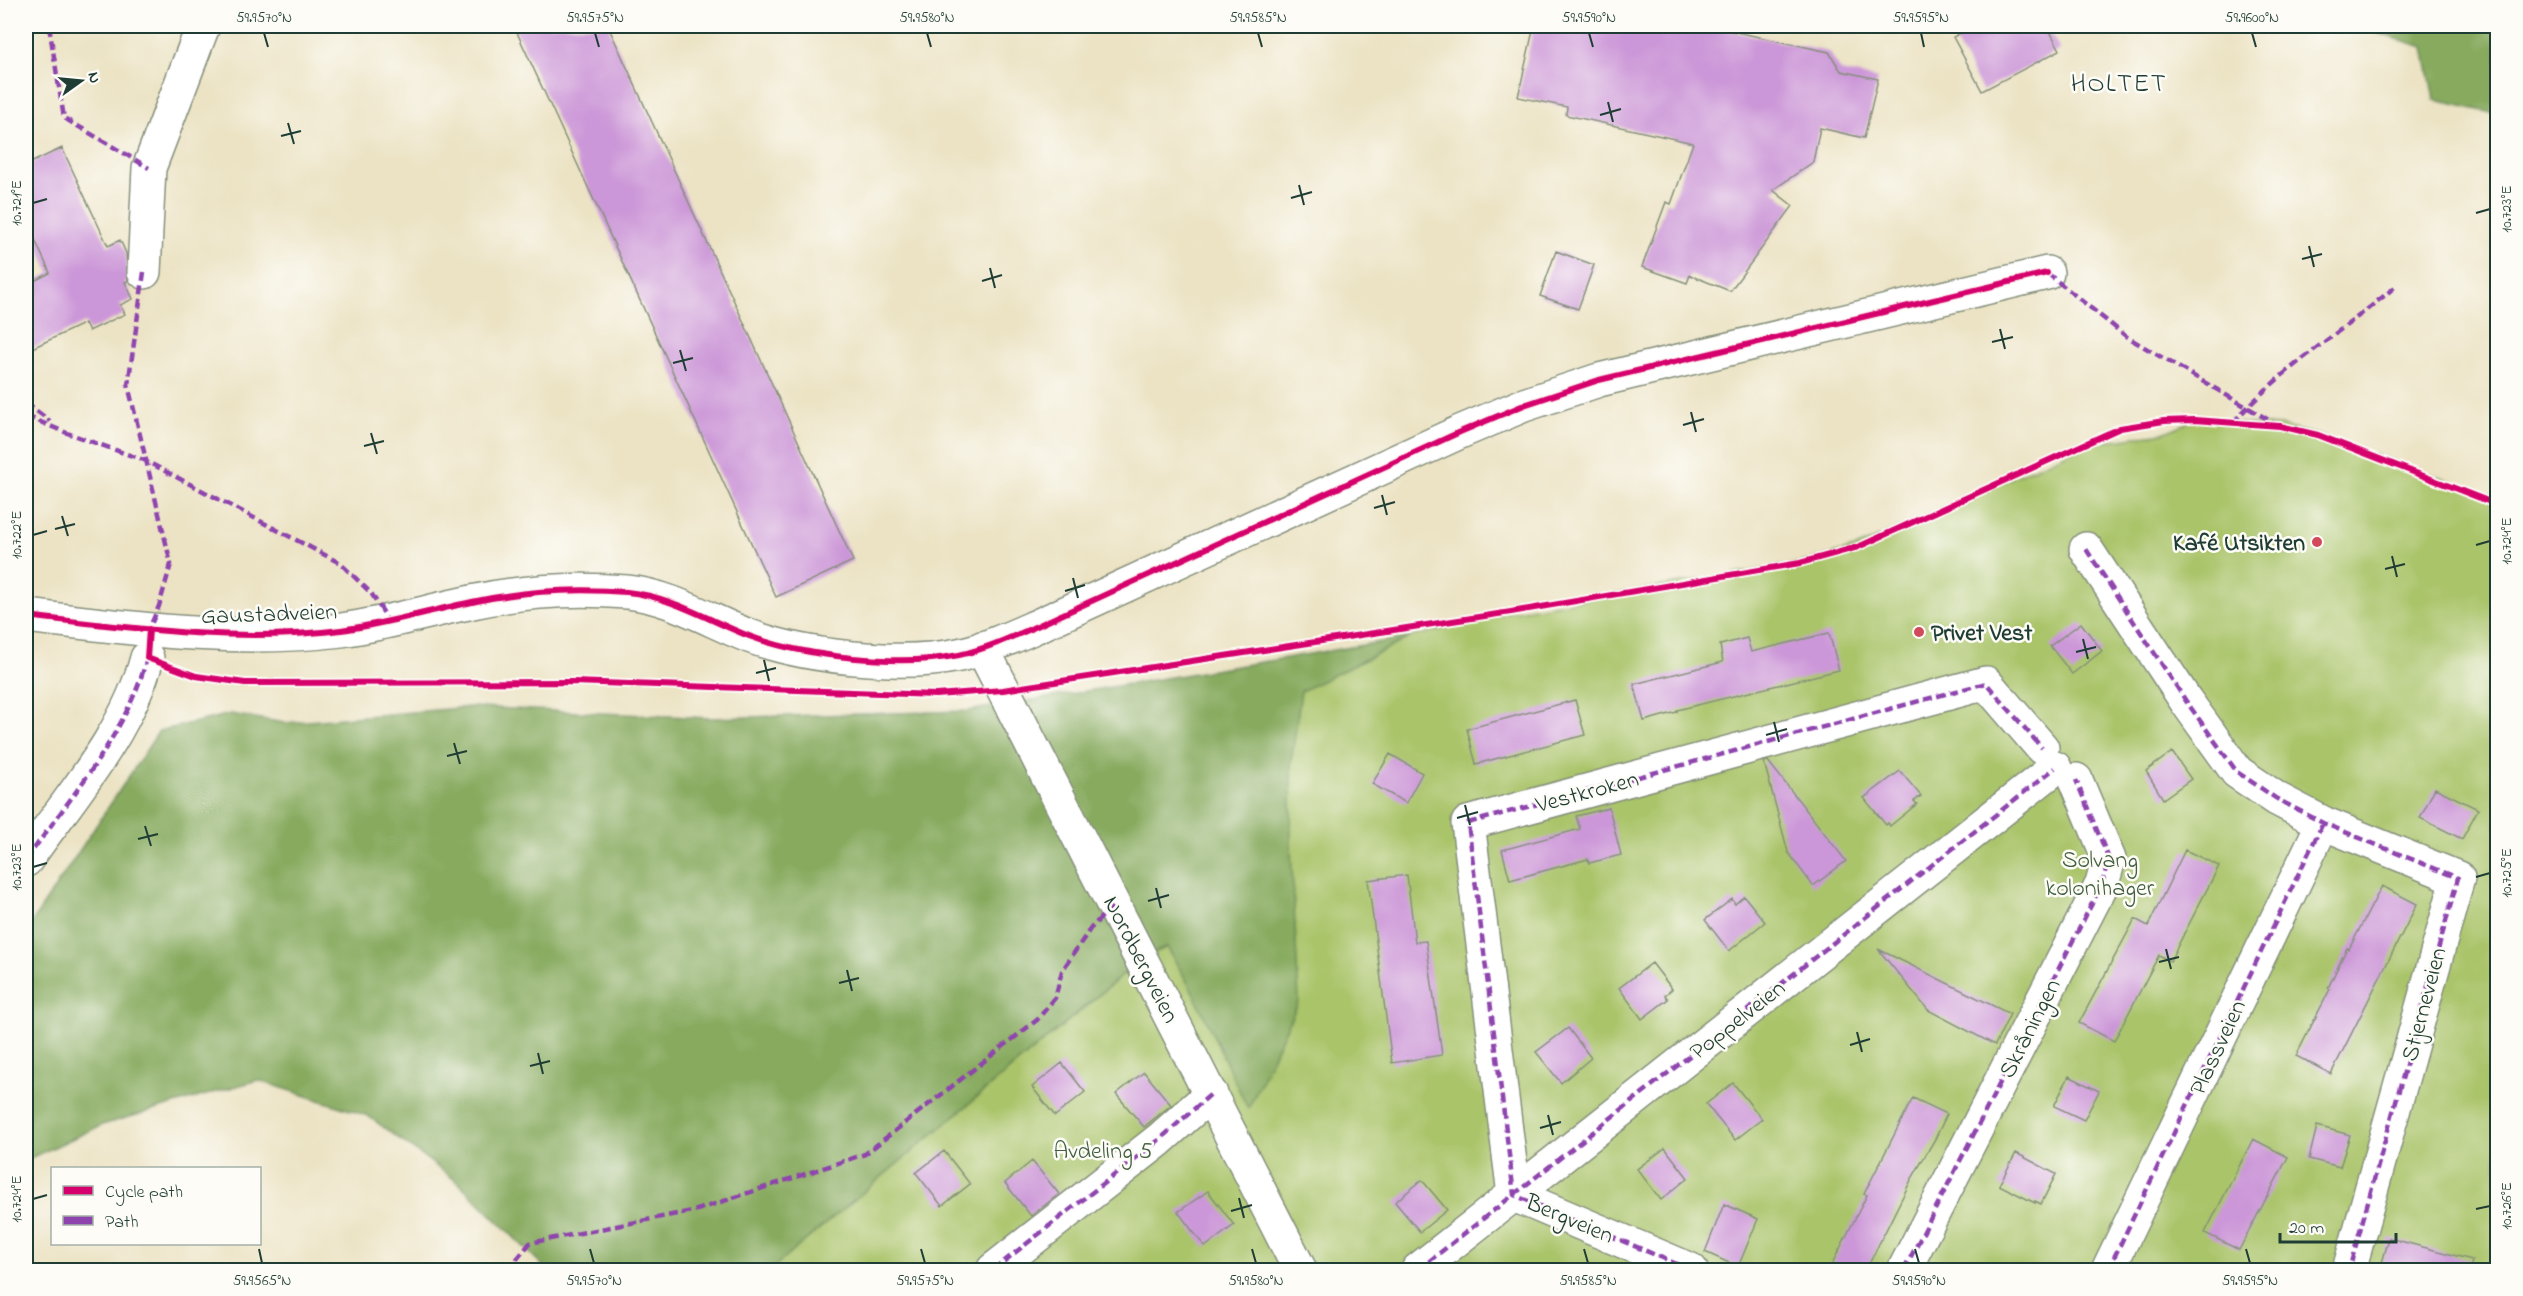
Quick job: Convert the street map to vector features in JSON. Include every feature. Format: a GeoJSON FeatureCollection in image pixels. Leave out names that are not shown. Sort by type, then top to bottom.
{"type":"FeatureCollection","features":[{"type":"Feature","properties":{"kind":"street"},"geometry":{"type":"LineString","coordinates":[[144,272],[149,168],[203,26]]}},
{"type":"Feature","properties":{"kind":"street","name":"Gaustadveien"},"geometry":{"type":"LineString","coordinates":[[26,616],[229,635],[298,635],[390,623],[476,601],[590,590],[631,592],[665,600],[756,638],[797,650],[904,660],[932,659],[982,648],[1037,626],[1460,432],[1524,405],[1599,380],[2047,273]]}},
{"type":"Feature","properties":{"kind":"street"},"geometry":{"type":"LineString","coordinates":[[2086,549],[2186,701],[2237,772],[2277,800],[2323,823]]}},
{"type":"Feature","properties":{"kind":"street","name":"Nordbergveien"},"geometry":{"type":"LineString","coordinates":[[982,648],[1300,1270]]}},
{"type":"Feature","properties":{"kind":"street"},"geometry":{"type":"LineString","coordinates":[[26,860],[113,736],[133,699],[147,658]]}},
{"type":"Feature","properties":{"kind":"street","name":"Vestkroken"},"geometry":{"type":"LineString","coordinates":[[1514,1195],[1468,823],[1986,683],[2058,765]]}},
{"type":"Feature","properties":{"kind":"street","name":"Poppelveien"},"geometry":{"type":"LineString","coordinates":[[1418,1270],[2058,765]]}},
{"type":"Feature","properties":{"kind":"street","name":"Skråningen"},"geometry":{"type":"LineString","coordinates":[[1904,1270],[2102,884],[2109,860],[2058,765]]}},
{"type":"Feature","properties":{"kind":"street","name":"Plassveien"},"geometry":{"type":"LineString","coordinates":[[2108,1270],[2323,823]]}},
{"type":"Feature","properties":{"kind":"street","name":"Stjerneveien"},"geometry":{"type":"LineString","coordinates":[[2323,823],[2458,878],[2349,1270]]}},
{"type":"Feature","properties":{"kind":"street"},"geometry":{"type":"LineString","coordinates":[[993,1270],[1159,1140],[1211,1094]]}},
{"type":"Feature","properties":{"kind":"street","name":"Bergveien"},"geometry":{"type":"LineString","coordinates":[[1514,1195],[1691,1270]]}},
{"type":"Feature","properties":{"kind":"green space"},"geometry":{"type":"Polygon","coordinates":[[[2354,26],[2497,26],[2497,114],[2434,100],[2424,47],[2354,26]]]}},
{"type":"Feature","properties":{"kind":"green space","name":"Solvang kolonihager"},"geometry":{"type":"Polygon","coordinates":[[[2194,420],[2280,426],[2318,435],[2497,497],[2497,1270],[770,1270],[1142,959],[1295,657],[1411,637],[1511,612],[1800,563],[1858,547],[2087,444],[2163,433],[2194,420]]]}},
{"type":"Feature","properties":{"kind":"green space"},"geometry":{"type":"Polygon","coordinates":[[[1411,637],[1301,691],[1291,763],[1291,849],[1299,1001],[1248,1109],[1192,990],[1167,947],[1142,959],[770,1270],[547,1270],[459,1183],[368,1116],[258,1080],[102,1125],[26,1160],[26,931],[159,731],[231,714],[285,723],[470,707],[711,718],[968,711],[1411,637]]]}},
{"type":"Feature","properties":{"kind":"building"},"geometry":{"type":"Polygon","coordinates":[[[514,26],[608,26],[853,561],[776,597],[514,26]]]}},
{"type":"Feature","properties":{"kind":"building"},"geometry":{"type":"Polygon","coordinates":[[[1534,26],[1708,26],[1829,52],[1841,71],[1878,79],[1864,138],[1820,128],[1813,162],[1773,190],[1793,206],[1730,291],[1690,275],[1687,283],[1642,267],[1666,202],[1671,204],[1693,143],[1566,115],[1567,107],[1518,97],[1534,26]]]}},
{"type":"Feature","properties":{"kind":"building"},"geometry":{"type":"Polygon","coordinates":[[[1975,26],[2047,26],[2060,50],[1982,91],[1953,37],[1975,26]]]}},
{"type":"Feature","properties":{"kind":"building"},"geometry":{"type":"Polygon","coordinates":[[[62,148],[108,246],[120,240],[126,253],[128,281],[125,282],[133,299],[120,305],[125,314],[89,331],[85,323],[26,351],[26,285],[50,273],[26,220],[26,165],[62,148]]]}},
{"type":"Feature","properties":{"kind":"building"},"geometry":{"type":"Polygon","coordinates":[[[1556,251],[1594,265],[1578,309],[1540,296],[1556,251]]]}},
{"type":"Feature","properties":{"kind":"building"},"geometry":{"type":"Polygon","coordinates":[[[2081,623],[2102,651],[2072,674],[2050,646],[2081,623]]]}},
{"type":"Feature","properties":{"kind":"building"},"geometry":{"type":"Polygon","coordinates":[[[1829,633],[1839,670],[1677,710],[1677,712],[1644,721],[1634,684],[1723,662],[1720,645],[1747,638],[1751,652],[1829,633]]]}},
{"type":"Feature","properties":{"kind":"building"},"geometry":{"type":"Polygon","coordinates":[[[1575,700],[1585,735],[1476,764],[1467,729],[1575,700]]]}},
{"type":"Feature","properties":{"kind":"building"},"geometry":{"type":"Polygon","coordinates":[[[2172,752],[2191,779],[2163,799],[2146,771],[2172,752]]]}},
{"type":"Feature","properties":{"kind":"building"},"geometry":{"type":"Polygon","coordinates":[[[1390,754],[1422,773],[1406,803],[1372,784],[1390,754]]]}},
{"type":"Feature","properties":{"kind":"building"},"geometry":{"type":"Polygon","coordinates":[[[1768,761],[1846,861],[1813,886],[1788,852],[1764,762],[1768,761]]]}},
{"type":"Feature","properties":{"kind":"building"},"geometry":{"type":"Polygon","coordinates":[[[1900,771],[1921,796],[1914,801],[1917,804],[1890,826],[1888,823],[1886,825],[1864,798],[1900,771]]]}},
{"type":"Feature","properties":{"kind":"building"},"geometry":{"type":"Polygon","coordinates":[[[2435,788],[2478,809],[2462,839],[2420,818],[2435,788]]]}},
{"type":"Feature","properties":{"kind":"building"},"geometry":{"type":"Polygon","coordinates":[[[1609,808],[1621,855],[1589,863],[1588,859],[1510,880],[1502,850],[1580,829],[1576,816],[1609,808]]]}},
{"type":"Feature","properties":{"kind":"building"},"geometry":{"type":"Polygon","coordinates":[[[2185,850],[2219,866],[2170,961],[2159,955],[2114,1041],[2079,1023],[2135,919],[2148,926],[2185,850]]]}},
{"type":"Feature","properties":{"kind":"building"},"geometry":{"type":"Polygon","coordinates":[[[1407,875],[1415,942],[1426,941],[1442,1055],[1392,1063],[1368,880],[1407,875]]]}},
{"type":"Feature","properties":{"kind":"building"},"geometry":{"type":"Polygon","coordinates":[[[2382,886],[2417,904],[2331,1074],[2296,1056],[2330,989],[2328,988],[2347,948],[2349,949],[2382,886]]]}},
{"type":"Feature","properties":{"kind":"building"},"geometry":{"type":"Polygon","coordinates":[[[1744,896],[1765,922],[1729,951],[1705,920],[1732,899],[1735,904],[1744,896]]]}},
{"type":"Feature","properties":{"kind":"building"},"geometry":{"type":"Polygon","coordinates":[[[1878,949],[2010,1014],[1995,1045],[1928,1010],[1878,949]]]}},
{"type":"Feature","properties":{"kind":"building"},"geometry":{"type":"Polygon","coordinates":[[[1652,963],[1672,989],[1665,995],[1668,999],[1642,1019],[1619,988],[1652,963]]]}},
{"type":"Feature","properties":{"kind":"building"},"geometry":{"type":"Polygon","coordinates":[[[1568,1028],[1591,1058],[1561,1083],[1536,1052],[1568,1028]]]}},
{"type":"Feature","properties":{"kind":"building"},"geometry":{"type":"Polygon","coordinates":[[[1062,1063],[1085,1092],[1055,1116],[1032,1087],[1062,1063]]]}},
{"type":"Feature","properties":{"kind":"building"},"geometry":{"type":"Polygon","coordinates":[[[1144,1072],[1171,1105],[1144,1127],[1116,1094],[1144,1072]]]}},
{"type":"Feature","properties":{"kind":"building"},"geometry":{"type":"Polygon","coordinates":[[[2069,1076],[2099,1091],[2084,1120],[2054,1106],[2069,1076]]]}},
{"type":"Feature","properties":{"kind":"building"},"geometry":{"type":"Polygon","coordinates":[[[1733,1083],[1762,1119],[1735,1140],[1706,1104],[1733,1083]]]}},
{"type":"Feature","properties":{"kind":"building"},"geometry":{"type":"Polygon","coordinates":[[[1913,1098],[1947,1114],[1935,1139],[1911,1180],[1866,1270],[1829,1270],[1867,1195],[1864,1194],[1913,1098]]]}},
{"type":"Feature","properties":{"kind":"building"},"geometry":{"type":"Polygon","coordinates":[[[2317,1126],[2350,1135],[2340,1167],[2309,1159],[2317,1126]]]}},
{"type":"Feature","properties":{"kind":"building"},"geometry":{"type":"Polygon","coordinates":[[[2253,1139],[2288,1157],[2239,1250],[2205,1233],[2253,1139]]]}},
{"type":"Feature","properties":{"kind":"building"},"geometry":{"type":"Polygon","coordinates":[[[1665,1148],[1688,1178],[1661,1200],[1637,1169],[1665,1148]]]}},
{"type":"Feature","properties":{"kind":"building"},"geometry":{"type":"Polygon","coordinates":[[[944,1151],[970,1184],[942,1206],[916,1173],[944,1151]]]}},
{"type":"Feature","properties":{"kind":"building"},"geometry":{"type":"Polygon","coordinates":[[[2016,1153],[2056,1174],[2041,1204],[1999,1185],[2016,1153]]]}},
{"type":"Feature","properties":{"kind":"building"},"geometry":{"type":"Polygon","coordinates":[[[1032,1161],[1059,1194],[1031,1216],[1005,1183],[1032,1161]]]}},
{"type":"Feature","properties":{"kind":"building"},"geometry":{"type":"Polygon","coordinates":[[[1422,1180],[1447,1210],[1420,1232],[1395,1202],[1422,1180]]]}},
{"type":"Feature","properties":{"kind":"building"},"geometry":{"type":"Polygon","coordinates":[[[1208,1191],[1234,1225],[1205,1247],[1178,1212],[1208,1191]]]}},
{"type":"Feature","properties":{"kind":"building"},"geometry":{"type":"Polygon","coordinates":[[[1724,1204],[1758,1219],[1738,1267],[1705,1252],[1724,1204]]]}},
{"type":"Feature","properties":{"kind":"building"},"geometry":{"type":"Polygon","coordinates":[[[2389,1238],[2472,1260],[2470,1270],[2380,1270],[2389,1238]]]}},
{"type":"Feature","properties":{"kind":"marked path"},"geometry":{"type":"LineString","coordinates":[[49,26],[64,118],[149,168]]}},
{"type":"Feature","properties":{"kind":"marked path"},"geometry":{"type":"LineString","coordinates":[[2498,170],[2495,173],[2498,175]]}},
{"type":"Feature","properties":{"kind":"marked path"},"geometry":{"type":"LineString","coordinates":[[144,272],[128,385],[171,564],[159,606],[149,629]]}},
{"type":"Feature","properties":{"kind":"marked path"},"geometry":{"type":"LineString","coordinates":[[2047,273],[2127,337],[2274,423]]}},
{"type":"Feature","properties":{"kind":"marked path"},"geometry":{"type":"LineString","coordinates":[[2233,423],[2291,368],[2396,286]]}},
{"type":"Feature","properties":{"kind":"marked path"},"geometry":{"type":"LineString","coordinates":[[26,403],[50,421]]}},
{"type":"Feature","properties":{"kind":"marked path"},"geometry":{"type":"LineString","coordinates":[[26,416],[144,460],[340,563],[371,593],[390,623]]}},
{"type":"Feature","properties":{"kind":"marked path"},"geometry":{"type":"LineString","coordinates":[[2086,549],[2186,701],[2237,772],[2277,799],[2323,823],[2458,878],[2349,1270]]}},
{"type":"Feature","properties":{"kind":"marked path"},"geometry":{"type":"LineString","coordinates":[[26,860],[112,739],[138,686],[147,658]]}},
{"type":"Feature","properties":{"kind":"marked path"},"geometry":{"type":"LineString","coordinates":[[1691,1270],[1514,1195],[1468,823],[1986,683],[2042,748]]}},
{"type":"Feature","properties":{"kind":"marked path"},"geometry":{"type":"LineString","coordinates":[[1418,1270],[2055,768]]}},
{"type":"Feature","properties":{"kind":"marked path"},"geometry":{"type":"LineString","coordinates":[[1904,1270],[2102,884],[2109,859],[2076,780]]}},
{"type":"Feature","properties":{"kind":"marked path"},"geometry":{"type":"LineString","coordinates":[[2108,1270],[2323,823]]}},
{"type":"Feature","properties":{"kind":"marked path"},"geometry":{"type":"LineString","coordinates":[[508,1270],[530,1243],[697,1210],[865,1154],[1037,1020],[1055,998],[1062,971],[1090,929],[1114,904]]}},
{"type":"Feature","properties":{"kind":"marked path"},"geometry":{"type":"LineString","coordinates":[[993,1270],[1159,1140],[1211,1094]]}},
{"type":"Feature","properties":{"kind":"cycle path"},"geometry":{"type":"LineString","coordinates":[[26,616],[183,632],[302,634],[391,621],[510,595],[550,591],[608,591],[659,598],[749,636],[797,650],[881,660],[959,655],[989,646],[1037,626],[1460,432],[1524,405],[1599,380],[2047,273]]}},
{"type":"Feature","properties":{"kind":"cycle path"},"geometry":{"type":"LineString","coordinates":[[149,629],[147,658],[196,676],[245,683],[573,682],[936,695],[1003,690],[1511,612],[1800,563],[1858,547],[2120,428],[2164,421],[2194,420],[2280,426],[2318,435],[2498,505]]}},
{"type":"Feature","properties":{"kind":"place","name":"Kafé Utsikten"},"geometry":{"type":"Point","coordinates":[2317,542]}},
{"type":"Feature","properties":{"kind":"place","name":"Privet Vest"},"geometry":{"type":"Point","coordinates":[1919,632]}},
{"type":"Feature","properties":{"kind":"district","name":"HOLTET"},"geometry":{"type":"Point","coordinates":[2119,82]}},
{"type":"Feature","properties":{"kind":"park label","name":"Avdeling 5"},"geometry":{"type":"Point","coordinates":[1103,1150]}}]}
